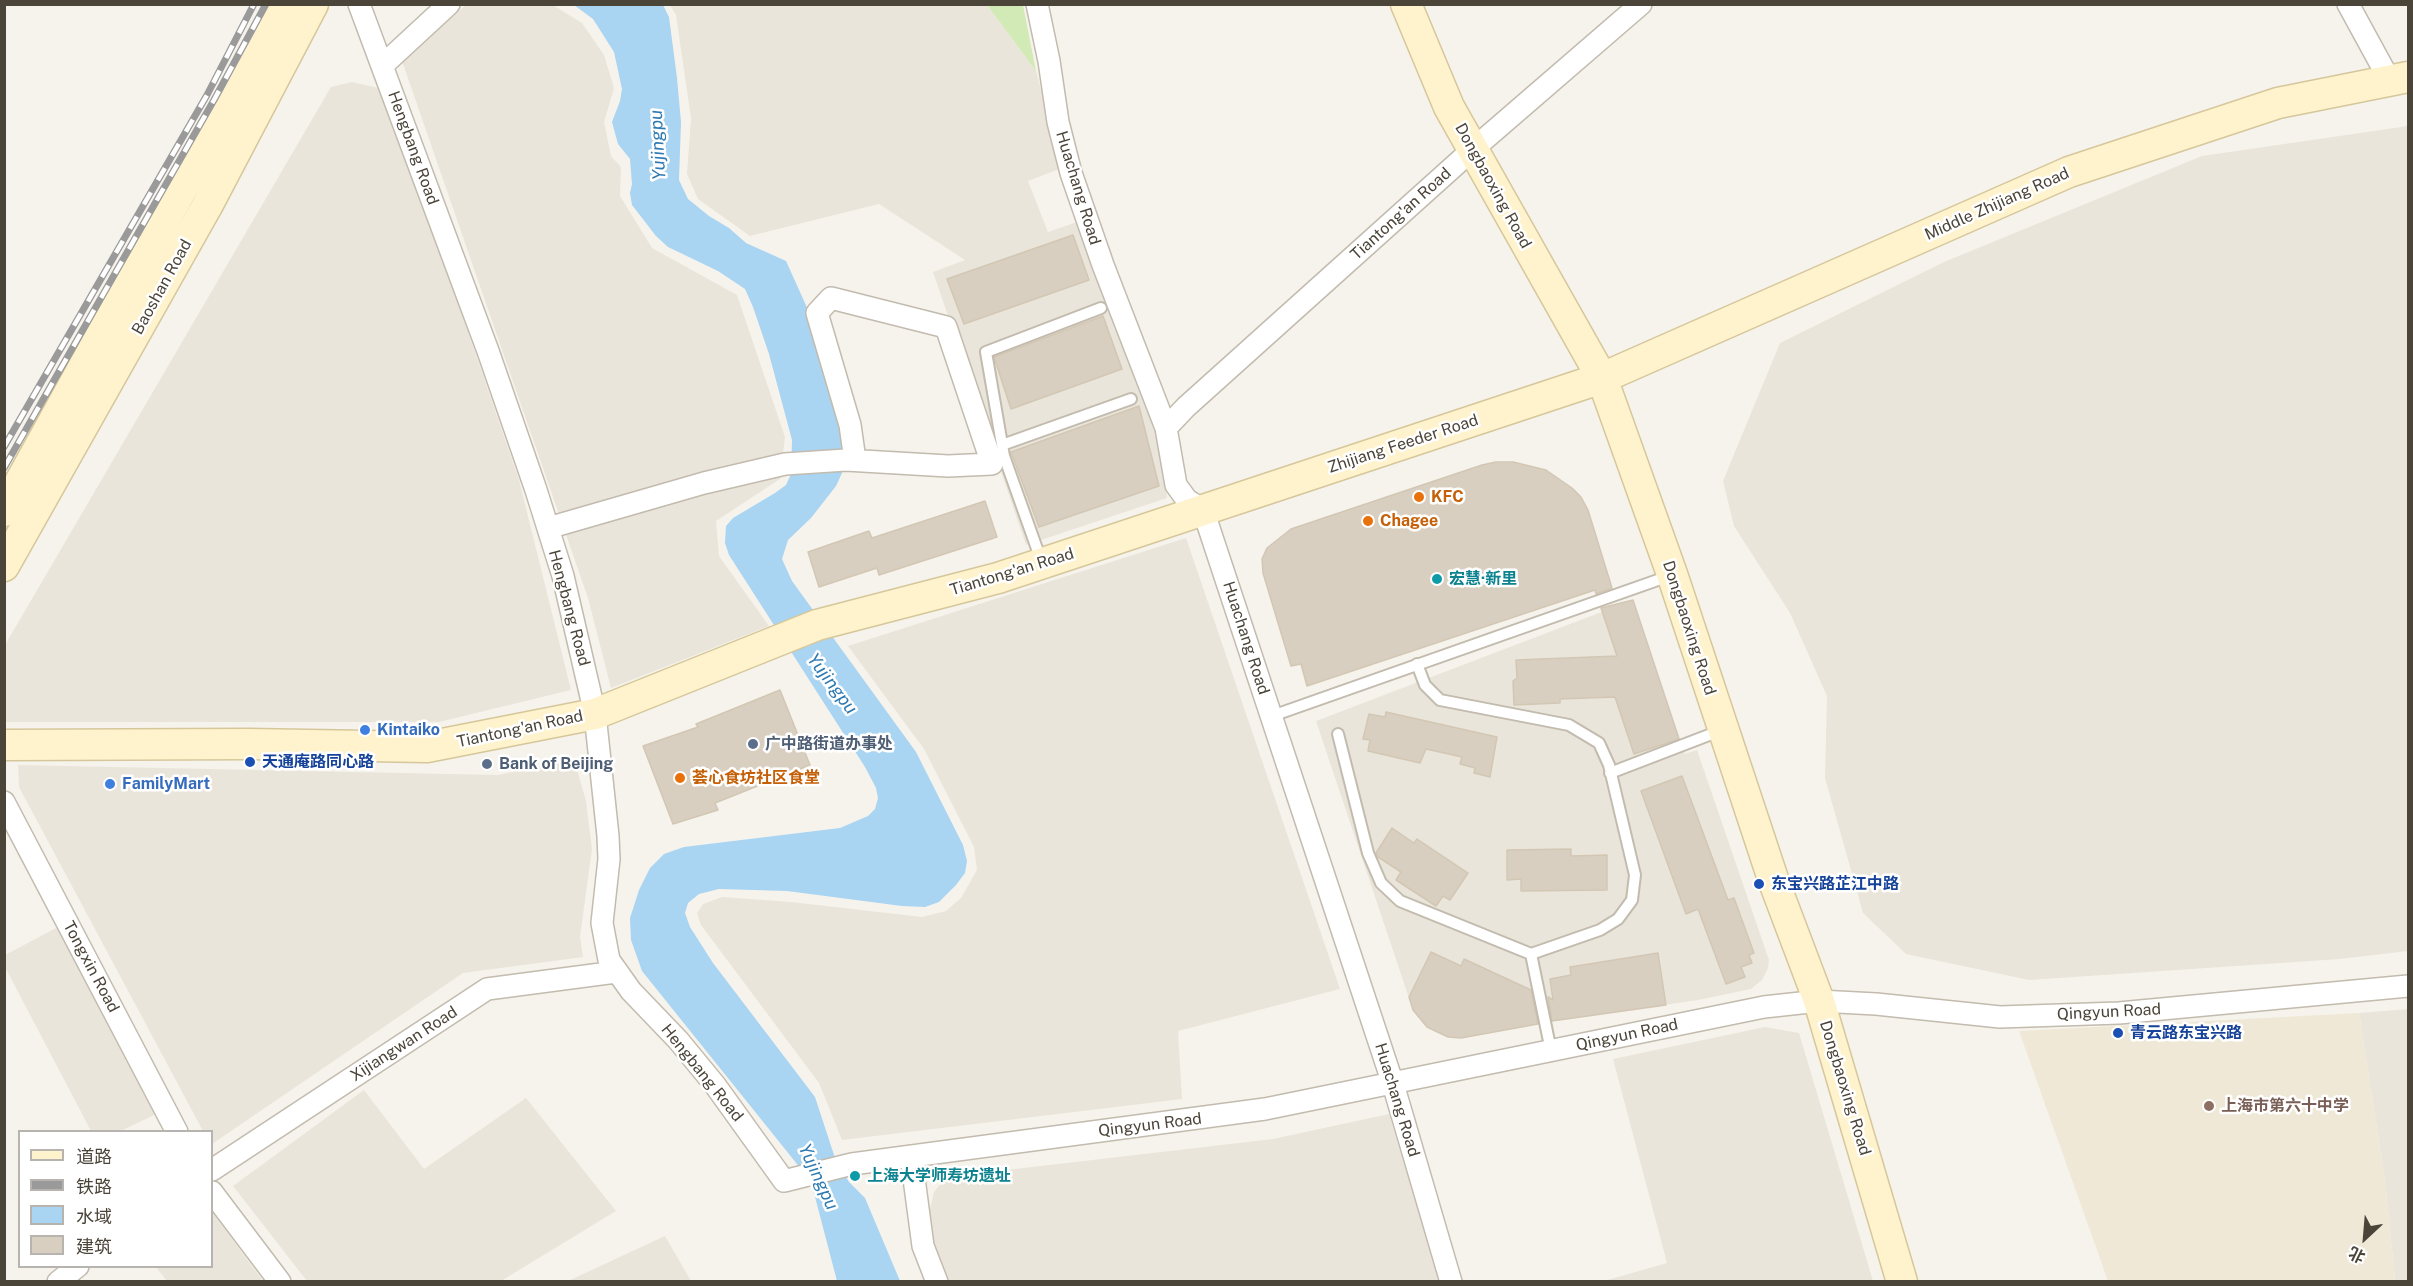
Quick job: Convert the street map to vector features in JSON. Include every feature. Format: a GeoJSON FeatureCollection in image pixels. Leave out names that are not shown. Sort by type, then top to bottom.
{"type":"FeatureCollection","features":[{"type":"Feature","properties":{"kind":"street","name":"Baoshan Road"},"geometry":{"type":"LineString","coordinates":[[4,511],[284,4]]}},
{"type":"Feature","properties":{"kind":"street","name":"Baoshan Road"},"geometry":{"type":"LineString","coordinates":[[4,566],[207,206],[313,4]]}},
{"type":"Feature","properties":{"kind":"street","name":"Hengbang Road"},"geometry":{"type":"LineString","coordinates":[[359,4],[488,351],[563,576],[595,714],[608,836],[609,859],[602,923],[604,944],[609,960],[616,972],[715,1085],[789,1179]]}},
{"type":"Feature","properties":{"kind":"street"},"geometry":{"type":"LineString","coordinates":[[383,65],[449,4]]}},
{"type":"Feature","properties":{"kind":"street","name":"Huachang Road"},"geometry":{"type":"LineString","coordinates":[[1037,4],[1049,61],[1058,122],[1071,173],[1103,265],[1166,428],[1176,485],[1187,500],[1203,510],[1393,1084],[1451,1281]]}},
{"type":"Feature","properties":{"kind":"street","name":"Dongbaoxing Road"},"geometry":{"type":"LineString","coordinates":[[1406,4],[1449,106],[1472,150],[1602,378],[1672,574],[1774,882],[1819,1001],[1902,1281]]}},
{"type":"Feature","properties":{"kind":"street","name":"Tiantong'an Road"},"geometry":{"type":"LineString","coordinates":[[1166,428],[1195,399],[1472,150],[1641,4]]}},
{"type":"Feature","properties":{"kind":"street"},"geometry":{"type":"LineString","coordinates":[[2348,4],[2399,79]]}},
{"type":"Feature","properties":{"kind":"street","name":"Middle Zhijiang Road"},"geometry":{"type":"LineString","coordinates":[[1602,378],[2069,172],[2278,103],[2399,79]]}},
{"type":"Feature","properties":{"kind":"street"},"geometry":{"type":"LineString","coordinates":[[548,528],[704,483],[785,464],[851,460],[948,466],[992,464],[946,327],[831,298],[817,314],[850,425],[851,460]]}},
{"type":"Feature","properties":{"kind":"street","name":"Zhijiang Feeder Road"},"geometry":{"type":"LineString","coordinates":[[1203,510],[1602,378]]}},
{"type":"Feature","properties":{"kind":"street","name":"Tiantong'an Road"},"geometry":{"type":"LineString","coordinates":[[4,745],[249,744],[427,747],[595,714],[817,625],[968,586],[1042,564],[1203,510]]}},
{"type":"Feature","properties":{"kind":"street","name":"Tongxin Road"},"geometry":{"type":"LineString","coordinates":[[4,802],[176,1130]]}},
{"type":"Feature","properties":{"kind":"street","name":"Xijiangwan Road"},"geometry":{"type":"LineString","coordinates":[[213,1169],[487,990],[616,972]]}},
{"type":"Feature","properties":{"kind":"street","name":"Qingyun Road"},"geometry":{"type":"LineString","coordinates":[[789,1179],[852,1164],[1265,1109],[1764,1007],[1819,1001],[1876,1004],[2000,1017],[2119,1013],[2409,986]]}},
{"type":"Feature","properties":{"kind":"street"},"geometry":{"type":"LineString","coordinates":[[910,1156],[923,1246],[937,1281]]}},
{"type":"Feature","properties":{"kind":"street"},"geometry":{"type":"LineString","coordinates":[[213,1193],[280,1281]]}},
{"type":"Feature","properties":{"kind":"street"},"geometry":{"type":"LineString","coordinates":[[58,1281],[75,1268]]}},
{"type":"Feature","properties":{"kind":"lane"},"geometry":{"type":"LineString","coordinates":[[1042,564],[1002,445],[986,352],[1101,308]]}},
{"type":"Feature","properties":{"kind":"lane"},"geometry":{"type":"LineString","coordinates":[[1002,445],[1131,399]]}},
{"type":"Feature","properties":{"kind":"lane"},"geometry":{"type":"LineString","coordinates":[[1272,716],[1672,574]]}},
{"type":"Feature","properties":{"kind":"lane"},"geometry":{"type":"LineString","coordinates":[[1338,734],[1368,853],[1381,883],[1400,901],[1531,954],[1600,930],[1618,919],[1632,900],[1635,875],[1611,773],[1599,743],[1569,726],[1440,700],[1425,685],[1417,664]]}},
{"type":"Feature","properties":{"kind":"lane"},"geometry":{"type":"LineString","coordinates":[[1611,773],[1723,730]]}},
{"type":"Feature","properties":{"kind":"lane"},"geometry":{"type":"LineString","coordinates":[[1531,954],[1551,1051]]}},
{"type":"Feature","properties":{"kind":"shaded area"},"geometry":{"type":"Polygon","coordinates":[[[467,4],[553,5],[582,23],[604,55],[614,88],[604,122],[611,156],[621,167],[620,196],[652,248],[737,295],[785,437],[780,479],[716,521],[719,556],[769,626],[611,688],[588,598],[402,61],[467,4]]]}},
{"type":"Feature","properties":{"kind":"shaded area"},"geometry":{"type":"Polygon","coordinates":[[[670,5],[987,5],[1036,71],[1062,168],[1028,181],[1048,232],[1080,221],[1161,444],[1167,498],[1026,545],[933,272],[965,260],[879,204],[750,236],[698,199],[687,174],[691,118],[676,15],[670,5]]]}},
{"type":"Feature","properties":{"kind":"shaded area"},"geometry":{"type":"Polygon","coordinates":[[[352,82],[378,88],[434,233],[519,480],[571,690],[439,722],[5,722],[5,645],[331,87],[352,82]]]}},
{"type":"Feature","properties":{"kind":"shaded area"},"geometry":{"type":"Polygon","coordinates":[[[2408,126],[2408,951],[2340,959],[2029,980],[1906,954],[1863,913],[1825,778],[1827,696],[1790,613],[1734,526],[1723,481],[1780,343],[1944,262],[2202,156],[2408,126]]]}},
{"type":"Feature","properties":{"kind":"shaded area"},"geometry":{"type":"Polygon","coordinates":[[[1186,538],[1340,989],[1178,1031],[1182,1099],[842,1140],[819,1083],[701,925],[697,913],[703,904],[722,897],[791,902],[922,917],[946,911],[961,898],[977,870],[974,847],[924,749],[848,646],[1186,538]]]}},
{"type":"Feature","properties":{"kind":"shaded area"},"geometry":{"type":"Polygon","coordinates":[[[1633,600],[1685,754],[1697,750],[1769,960],[1768,968],[1762,980],[1751,989],[1698,1000],[1529,1025],[1461,1038],[1438,1033],[1427,1027],[1413,1010],[1316,721],[1633,600]]]}},
{"type":"Feature","properties":{"kind":"shaded area"},"geometry":{"type":"Polygon","coordinates":[[[574,759],[586,801],[592,849],[580,937],[583,957],[463,973],[213,1143],[213,1130],[202,1130],[19,787],[18,765],[498,775],[574,759]]]}},
{"type":"Feature","properties":{"kind":"shaded area"},"geometry":{"type":"Polygon","coordinates":[[[58,927],[156,1114],[123,1130],[90,1130],[5,967],[5,955],[58,927]]]}},
{"type":"Feature","properties":{"kind":"shaded area"},"geometry":{"type":"Polygon","coordinates":[[[2408,1009],[2408,1281],[2395,1281],[2385,1181],[2359,1013],[2408,1009]]]}},
{"type":"Feature","properties":{"kind":"shaded area","name":"上海市第六十中学"},"geometry":{"type":"Polygon","coordinates":[[[2359,1013],[2385,1181],[2395,1281],[2108,1281],[2019,1031],[2359,1013]]]}},
{"type":"Feature","properties":{"kind":"shaded area"},"geometry":{"type":"Polygon","coordinates":[[[1765,1027],[1799,1033],[1873,1281],[1604,1281],[1667,1263],[1613,1059],[1765,1027]]]}},
{"type":"Feature","properties":{"kind":"shaded area"},"geometry":{"type":"Polygon","coordinates":[[[364,1090],[424,1169],[526,1098],[616,1211],[501,1281],[307,1281],[233,1186],[364,1090]]]}},
{"type":"Feature","properties":{"kind":"shaded area"},"geometry":{"type":"Polygon","coordinates":[[[1389,1114],[1440,1281],[947,1281],[932,1244],[929,1213],[934,1192],[946,1177],[1273,1139],[1389,1114]]]}},
{"type":"Feature","properties":{"kind":"shaded area"},"geometry":{"type":"Polygon","coordinates":[[[213,1213],[263,1281],[167,1281],[157,1268],[213,1268],[213,1213]]]}},
{"type":"Feature","properties":{"kind":"shaded area"},"geometry":{"type":"Polygon","coordinates":[[[665,1236],[691,1281],[568,1281],[665,1236]]]}},
{"type":"Feature","properties":{"kind":"green space"},"geometry":{"type":"Polygon","coordinates":[[[987,5],[1023,5],[1036,71],[987,5]]]}},
{"type":"Feature","properties":{"kind":"water","name":"Yujingpu"},"geometry":{"type":"Polygon","coordinates":[[[574,5],[663,5],[669,17],[677,78],[681,122],[679,180],[688,199],[746,243],[786,261],[809,312],[830,376],[843,442],[842,473],[836,486],[811,518],[788,540],[782,559],[792,581],[916,752],[963,845],[967,861],[965,873],[939,902],[925,907],[787,891],[719,889],[699,894],[688,903],[685,913],[690,927],[713,963],[815,1097],[835,1158],[849,1182],[865,1198],[900,1281],[837,1281],[814,1193],[801,1169],[642,971],[631,940],[630,918],[639,890],[650,868],[664,854],[684,847],[840,828],[868,816],[875,809],[878,798],[876,788],[865,767],[729,555],[725,543],[726,526],[733,518],[786,485],[791,474],[792,440],[769,354],[753,307],[745,289],[718,271],[668,247],[656,236],[632,205],[630,159],[618,144],[612,122],[622,89],[614,52],[593,19],[574,5]]]}},
{"type":"Feature","properties":{"kind":"building"},"geometry":{"type":"Polygon","coordinates":[[[1073,235],[1089,280],[964,324],[947,279],[1073,235]]]}},
{"type":"Feature","properties":{"kind":"building"},"geometry":{"type":"Polygon","coordinates":[[[1103,316],[1122,369],[1011,409],[994,357],[1103,316]]]}},
{"type":"Feature","properties":{"kind":"building"},"geometry":{"type":"Polygon","coordinates":[[[1139,406],[1159,486],[1039,527],[1011,452],[1139,406]]]}},
{"type":"Feature","properties":{"kind":"building","name":"宏慧·新里"},"geometry":{"type":"Polygon","coordinates":[[[1496,462],[1513,462],[1546,470],[1581,497],[1588,510],[1612,588],[1596,594],[1595,590],[1307,686],[1301,664],[1291,666],[1263,573],[1262,559],[1267,548],[1291,529],[1496,462]]]}},
{"type":"Feature","properties":{"kind":"building"},"geometry":{"type":"Polygon","coordinates":[[[985,501],[997,537],[879,575],[877,568],[819,587],[808,552],[869,531],[872,538],[985,501]]]}},
{"type":"Feature","properties":{"kind":"building"},"geometry":{"type":"Polygon","coordinates":[[[1633,600],[1679,739],[1634,754],[1615,697],[1560,699],[1560,703],[1514,705],[1513,681],[1517,678],[1516,660],[1617,656],[1601,608],[1633,600]]]}},
{"type":"Feature","properties":{"kind":"building","name":"广中路街道办事处"},"geometry":{"type":"Polygon","coordinates":[[[780,690],[810,765],[715,803],[718,810],[673,824],[643,746],[698,727],[696,724],[780,690]]]}},
{"type":"Feature","properties":{"kind":"building"},"geometry":{"type":"Polygon","coordinates":[[[1386,712],[1497,737],[1490,777],[1474,773],[1475,768],[1460,764],[1462,757],[1426,749],[1420,763],[1368,751],[1370,740],[1363,739],[1369,714],[1385,717],[1386,712]]]}},
{"type":"Feature","properties":{"kind":"building"},"geometry":{"type":"Polygon","coordinates":[[[1682,776],[1728,900],[1734,898],[1754,953],[1749,955],[1752,963],[1741,967],[1745,977],[1726,984],[1698,909],[1686,914],[1641,791],[1682,776]]]}},
{"type":"Feature","properties":{"kind":"building"},"geometry":{"type":"Polygon","coordinates":[[[1392,828],[1414,843],[1417,839],[1468,873],[1450,900],[1443,896],[1436,906],[1396,880],[1401,872],[1378,857],[1376,853],[1392,828]]]}},
{"type":"Feature","properties":{"kind":"building"},"geometry":{"type":"Polygon","coordinates":[[[1571,849],[1571,856],[1607,855],[1607,890],[1521,891],[1521,879],[1507,880],[1507,850],[1571,849]]]}},
{"type":"Feature","properties":{"kind":"building"},"geometry":{"type":"Polygon","coordinates":[[[1431,952],[1461,966],[1464,959],[1531,990],[1538,1024],[1461,1038],[1448,1037],[1427,1027],[1413,1010],[1409,997],[1431,952]]]}},
{"type":"Feature","properties":{"kind":"building"},"geometry":{"type":"Polygon","coordinates":[[[1658,953],[1666,1005],[1552,1021],[1548,997],[1553,1000],[1550,979],[1571,975],[1570,967],[1658,953]]]}},
{"type":"Feature","properties":{"kind":"railway"},"geometry":{"type":"LineString","coordinates":[[4,447],[207,95],[254,4]]}},
{"type":"Feature","properties":{"kind":"railway"},"geometry":{"type":"LineString","coordinates":[[4,468],[214,100],[266,4]]}},
{"type":"Feature","properties":{"kind":"place","name":"KFC"},"geometry":{"type":"Point","coordinates":[1419,497]}},
{"type":"Feature","properties":{"kind":"place","name":"Chagee"},"geometry":{"type":"Point","coordinates":[1368,521]}},
{"type":"Feature","properties":{"kind":"place","name":"宏慧·新里"},"geometry":{"type":"Point","coordinates":[1437,579]}},
{"type":"Feature","properties":{"kind":"place","name":"Kintaiko"},"geometry":{"type":"Point","coordinates":[365,730]}},
{"type":"Feature","properties":{"kind":"place","name":"广中路街道办事处"},"geometry":{"type":"Point","coordinates":[753,744]}},
{"type":"Feature","properties":{"kind":"place","name":"天通庵路同心路"},"geometry":{"type":"Point","coordinates":[250,762]}},
{"type":"Feature","properties":{"kind":"place","name":"Bank of Beijing"},"geometry":{"type":"Point","coordinates":[487,764]}},
{"type":"Feature","properties":{"kind":"place","name":"荟心食坊社区食堂"},"geometry":{"type":"Point","coordinates":[680,778]}},
{"type":"Feature","properties":{"kind":"place","name":"FamilyMart"},"geometry":{"type":"Point","coordinates":[110,784]}},
{"type":"Feature","properties":{"kind":"place","name":"东宝兴路芷江中路"},"geometry":{"type":"Point","coordinates":[1759,884]}},
{"type":"Feature","properties":{"kind":"place","name":"青云路东宝兴路"},"geometry":{"type":"Point","coordinates":[2118,1033]}},
{"type":"Feature","properties":{"kind":"place","name":"上海市第六十中学"},"geometry":{"type":"Point","coordinates":[2209,1106]}},
{"type":"Feature","properties":{"kind":"place","name":"上海大学师寿坊遗址"},"geometry":{"type":"Point","coordinates":[855,1176]}}]}
